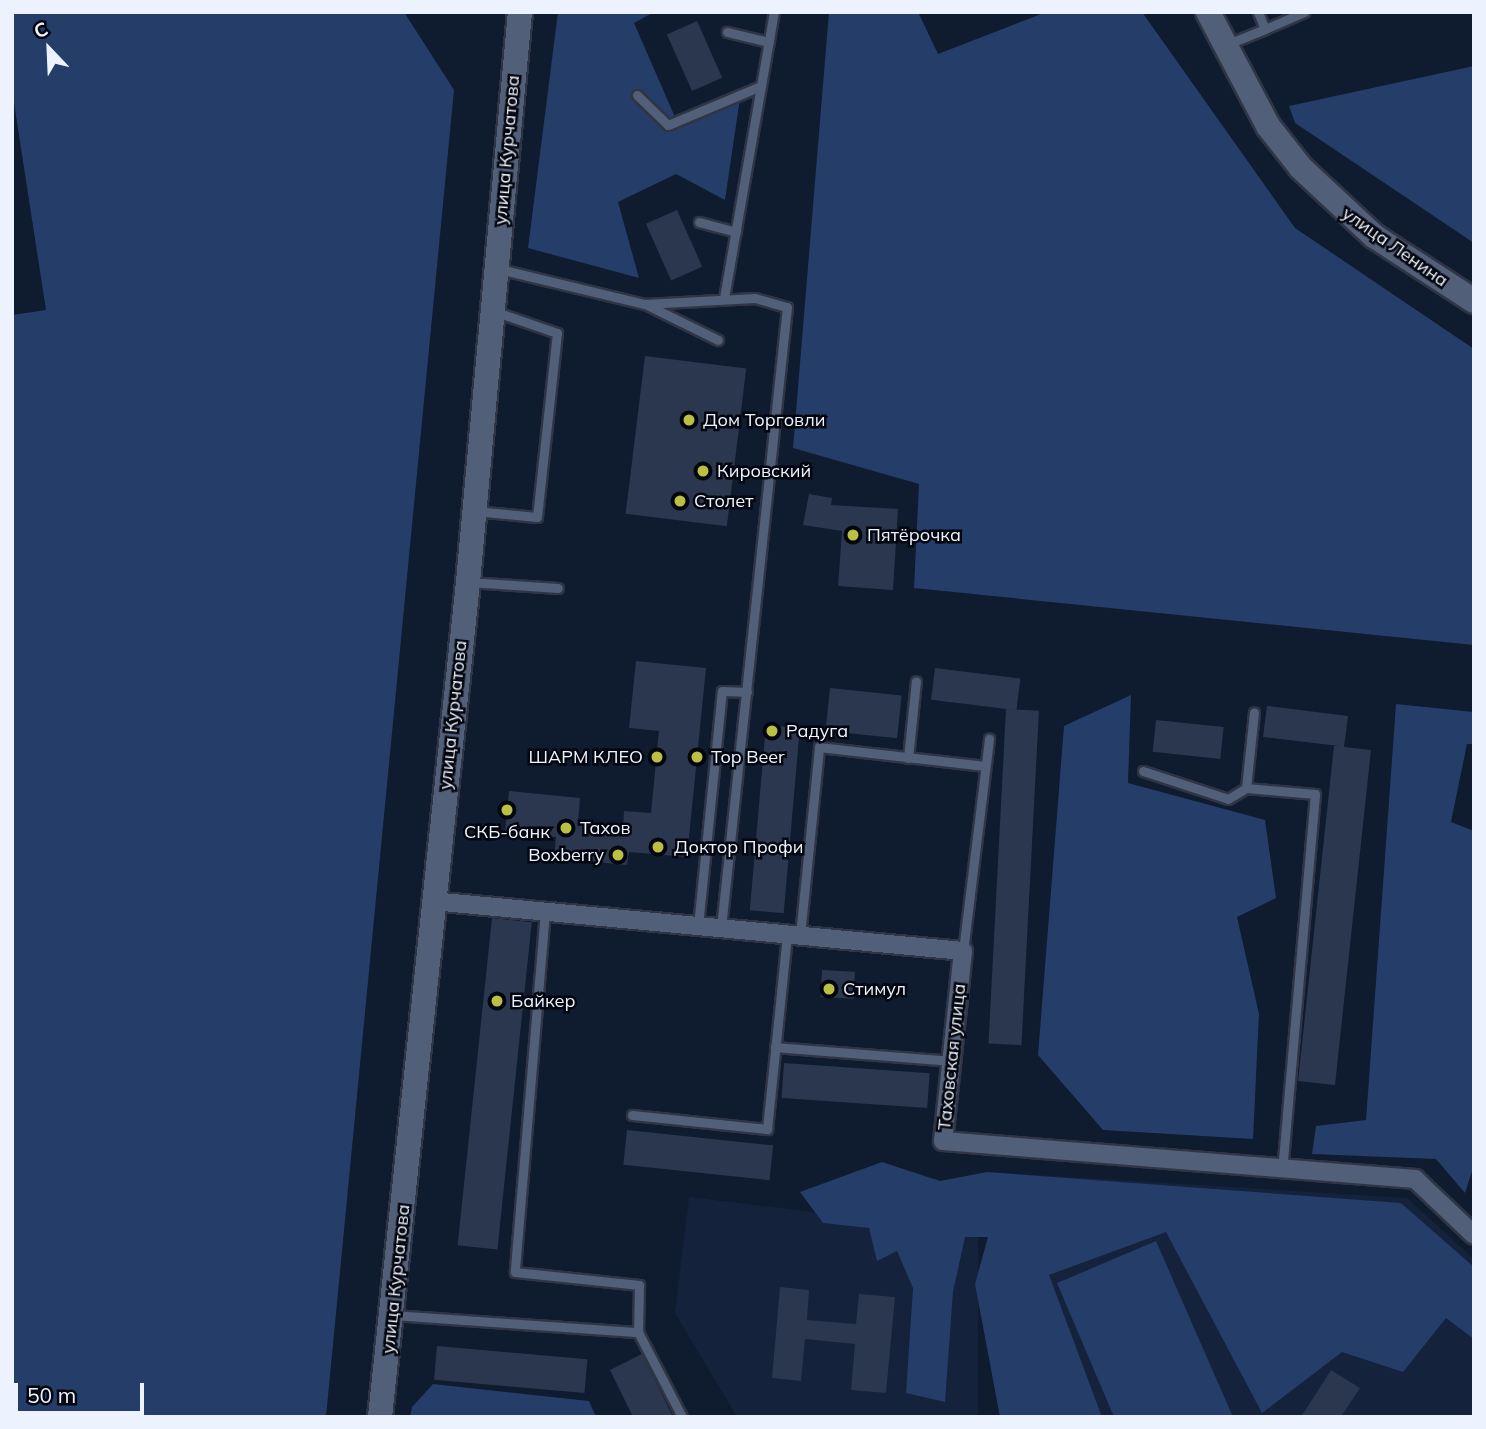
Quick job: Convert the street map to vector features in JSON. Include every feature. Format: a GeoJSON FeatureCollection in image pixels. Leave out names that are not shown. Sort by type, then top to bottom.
{"type":"FeatureCollection","features":[{"type":"Feature","properties":{"kind":"main road","name":"улица Курчатова"},"geometry":{"type":"LineString","coordinates":[[380,1417],[393,1315],[432,901],[468,582],[520,12]]}},
{"type":"Feature","properties":{"kind":"main road","name":"улица Ленина"},"geometry":{"type":"LineString","coordinates":[[1208,12],[1268,126],[1331,200],[1374,236],[1474,301]]}},
{"type":"Feature","properties":{"kind":"street"},"geometry":{"type":"LineString","coordinates":[[432,901],[962,951]]}},
{"type":"Feature","properties":{"kind":"street","name":"Таховская улица"},"geometry":{"type":"LineString","coordinates":[[962,951],[943,1141],[1415,1178],[1474,1235]]}},
{"type":"Feature","properties":{"kind":"lane"},"geometry":{"type":"LineString","coordinates":[[724,298],[774,12]]}},
{"type":"Feature","properties":{"kind":"lane"},"geometry":{"type":"LineString","coordinates":[[1258,12],[1265,29]]}},
{"type":"Feature","properties":{"kind":"lane"},"geometry":{"type":"LineString","coordinates":[[1224,46],[1304,12]]}},
{"type":"Feature","properties":{"kind":"lane"},"geometry":{"type":"LineString","coordinates":[[727,32],[769,42]]}},
{"type":"Feature","properties":{"kind":"lane"},"geometry":{"type":"LineString","coordinates":[[637,94],[668,125],[761,86]]}},
{"type":"Feature","properties":{"kind":"lane"},"geometry":{"type":"LineString","coordinates":[[699,222],[736,232]]}},
{"type":"Feature","properties":{"kind":"lane"},"geometry":{"type":"LineString","coordinates":[[496,269],[645,304],[718,340]]}},
{"type":"Feature","properties":{"kind":"lane"},"geometry":{"type":"LineString","coordinates":[[645,304],[755,298],[787,307],[721,928]]}},
{"type":"Feature","properties":{"kind":"lane"},"geometry":{"type":"LineString","coordinates":[[473,510],[537,517],[557,333],[492,310]]}},
{"type":"Feature","properties":{"kind":"lane"},"geometry":{"type":"LineString","coordinates":[[468,582],[558,588]]}},
{"type":"Feature","properties":{"kind":"lane"},"geometry":{"type":"LineString","coordinates":[[908,758],[916,681]]}},
{"type":"Feature","properties":{"kind":"lane"},"geometry":{"type":"LineString","coordinates":[[698,926],[722,691],[747,692]]}},
{"type":"Feature","properties":{"kind":"lane"},"geometry":{"type":"LineString","coordinates":[[1246,788],[1254,712]]}},
{"type":"Feature","properties":{"kind":"lane"},"geometry":{"type":"LineString","coordinates":[[962,951],[989,739]]}},
{"type":"Feature","properties":{"kind":"lane"},"geometry":{"type":"LineString","coordinates":[[632,1115],[767,1129],[775,1047],[819,747],[985,766]]}},
{"type":"Feature","properties":{"kind":"lane"},"geometry":{"type":"LineString","coordinates":[[1143,771],[1228,799],[1246,788],[1315,794],[1282,1169]]}},
{"type":"Feature","properties":{"kind":"lane"},"geometry":{"type":"LineString","coordinates":[[545,912],[515,1272],[639,1285],[638,1332],[682,1417]]}},
{"type":"Feature","properties":{"kind":"lane"},"geometry":{"type":"LineString","coordinates":[[775,1047],[951,1061]]}},
{"type":"Feature","properties":{"kind":"lane"},"geometry":{"type":"LineString","coordinates":[[393,1315],[638,1332]]}},
{"type":"Feature","properties":{"kind":"shaded area"},"geometry":{"type":"Polygon","coordinates":[[[12,12],[404,12],[454,90],[326,1417],[12,1417],[12,315],[46,310],[12,90],[12,12]]]}},
{"type":"Feature","properties":{"kind":"shaded area"},"geometry":{"type":"Polygon","coordinates":[[[558,12],[654,12],[634,23],[675,117],[740,98],[725,200],[676,174],[618,202],[639,278],[528,248],[558,12]]]}},
{"type":"Feature","properties":{"kind":"shaded area"},"geometry":{"type":"Polygon","coordinates":[[[829,12],[918,12],[938,54],[1046,12],[1142,12],[1295,228],[1474,349],[1474,645],[914,588],[919,484],[793,448],[829,12]]]}},
{"type":"Feature","properties":{"kind":"shaded area"},"geometry":{"type":"Polygon","coordinates":[[[1474,66],[1474,243],[1295,123],[1289,106],[1474,66]]]}},
{"type":"Feature","properties":{"kind":"shaded area"},"geometry":{"type":"Polygon","coordinates":[[[1131,695],[1128,783],[1265,820],[1276,898],[1237,917],[1259,1014],[1253,1139],[1103,1130],[1038,1055],[1064,726],[1131,695]]]}},
{"type":"Feature","properties":{"kind":"shaded area"},"geometry":{"type":"Polygon","coordinates":[[[1396,704],[1474,712],[1474,744],[1467,744],[1451,822],[1474,831],[1474,1165],[1465,1193],[1436,1159],[1312,1154],[1316,1126],[1366,1120],[1396,704]]]}},
{"type":"Feature","properties":{"kind":"shaded area"},"geometry":{"type":"Polygon","coordinates":[[[882,1162],[940,1181],[987,1172],[1401,1203],[1474,1267],[1474,1339],[1446,1318],[1403,1372],[1342,1352],[1262,1413],[1166,1232],[1049,1275],[1102,1417],[1000,1417],[975,1284],[988,1237],[965,1237],[953,1292],[945,1402],[906,1393],[913,1288],[897,1251],[877,1261],[869,1228],[823,1223],[800,1192],[882,1162]]]}},
{"type":"Feature","properties":{"kind":"shaded area"},"geometry":{"type":"Polygon","coordinates":[[[1021,1174],[1407,1198],[1474,1259],[1474,1417],[1042,1417],[1021,1174]]]}},
{"type":"Feature","properties":{"kind":"shaded area"},"geometry":{"type":"Polygon","coordinates":[[[689,1197],[978,1232],[978,1417],[737,1417],[675,1313],[689,1197]]]}},
{"type":"Feature","properties":{"kind":"shaded area"},"geometry":{"type":"Polygon","coordinates":[[[1156,1241],[1233,1417],[1114,1417],[1057,1283],[1156,1241]]]}},
{"type":"Feature","properties":{"kind":"shaded area"},"geometry":{"type":"Polygon","coordinates":[[[433,1384],[589,1401],[596,1417],[410,1417],[412,1407],[433,1384]]]}},
{"type":"Feature","properties":{"kind":"building"},"geometry":{"type":"Polygon","coordinates":[[[697,21],[722,78],[692,91],[667,34],[697,21]]]}},
{"type":"Feature","properties":{"kind":"building"},"geometry":{"type":"Polygon","coordinates":[[[677,210],[702,267],[671,280],[646,224],[677,210]]]}},
{"type":"Feature","properties":{"kind":"building","name":"Дом Торговли"},"geometry":{"type":"Polygon","coordinates":[[[645,356],[746,368],[727,526],[626,514],[645,356]]]}},
{"type":"Feature","properties":{"kind":"building"},"geometry":{"type":"Polygon","coordinates":[[[809,494],[832,498],[831,505],[898,509],[893,590],[838,586],[842,531],[803,525],[809,494]]]}},
{"type":"Feature","properties":{"kind":"building"},"geometry":{"type":"Polygon","coordinates":[[[636,661],[706,668],[687,857],[629,852],[627,865],[554,858],[556,837],[505,832],[509,791],[580,798],[578,823],[623,827],[624,811],[651,813],[659,731],[629,728],[636,661]]]}},
{"type":"Feature","properties":{"kind":"building"},"geometry":{"type":"Polygon","coordinates":[[[935,668],[1020,678],[1016,710],[931,700],[935,668]]]}},
{"type":"Feature","properties":{"kind":"building"},"geometry":{"type":"Polygon","coordinates":[[[830,688],[902,696],[897,738],[826,731],[830,688]]]}},
{"type":"Feature","properties":{"kind":"building"},"geometry":{"type":"Polygon","coordinates":[[[1267,706],[1348,716],[1344,747],[1371,750],[1335,1085],[1298,1081],[1334,746],[1339,746],[1263,737],[1267,706]]]}},
{"type":"Feature","properties":{"kind":"building"},"geometry":{"type":"Polygon","coordinates":[[[1006,709],[1039,711],[1021,1045],[988,1044],[1006,709]]]}},
{"type":"Feature","properties":{"kind":"building"},"geometry":{"type":"Polygon","coordinates":[[[1156,720],[1224,727],[1220,759],[1153,752],[1156,720]]]}},
{"type":"Feature","properties":{"kind":"building"},"geometry":{"type":"Polygon","coordinates":[[[766,725],[800,728],[784,913],[750,910],[766,725]]]}},
{"type":"Feature","properties":{"kind":"building"},"geometry":{"type":"Polygon","coordinates":[[[492,918],[532,922],[497,1249],[458,1245],[492,918]]]}},
{"type":"Feature","properties":{"kind":"building"},"geometry":{"type":"Polygon","coordinates":[[[822,970],[855,972],[854,999],[821,997],[822,970]]]}},
{"type":"Feature","properties":{"kind":"building"},"geometry":{"type":"Polygon","coordinates":[[[784,1063],[930,1073],[927,1108],[782,1098],[784,1063]]]}},
{"type":"Feature","properties":{"kind":"building"},"geometry":{"type":"Polygon","coordinates":[[[627,1130],[773,1145],[770,1180],[623,1165],[627,1130]]]}},
{"type":"Feature","properties":{"kind":"building"},"geometry":{"type":"Polygon","coordinates":[[[780,1287],[809,1290],[807,1320],[856,1324],[859,1294],[895,1297],[886,1393],[851,1390],[855,1344],[805,1339],[801,1381],[772,1378],[780,1287]]]}},
{"type":"Feature","properties":{"kind":"building"},"geometry":{"type":"Polygon","coordinates":[[[437,1346],[587,1359],[584,1393],[434,1380],[437,1346]]]}},
{"type":"Feature","properties":{"kind":"building"},"geometry":{"type":"Polygon","coordinates":[[[642,1354],[673,1417],[633,1417],[610,1370],[642,1354]]]}},
{"type":"Feature","properties":{"kind":"building"},"geometry":{"type":"Polygon","coordinates":[[[1331,1370],[1360,1388],[1341,1417],[1301,1417],[1331,1370]]]}},
{"type":"Feature","properties":{"kind":"place","name":"Дом Торговли"},"geometry":{"type":"Point","coordinates":[689,420]}},
{"type":"Feature","properties":{"kind":"place","name":"Кировский"},"geometry":{"type":"Point","coordinates":[703,471]}},
{"type":"Feature","properties":{"kind":"place","name":"Столет"},"geometry":{"type":"Point","coordinates":[680,501]}},
{"type":"Feature","properties":{"kind":"place","name":"Пятёрочка"},"geometry":{"type":"Point","coordinates":[853,535]}},
{"type":"Feature","properties":{"kind":"place","name":"Радуга"},"geometry":{"type":"Point","coordinates":[772,731]}},
{"type":"Feature","properties":{"kind":"place","name":"ШАРМ КЛЕО"},"geometry":{"type":"Point","coordinates":[657,757]}},
{"type":"Feature","properties":{"kind":"place","name":"Top Beer"},"geometry":{"type":"Point","coordinates":[697,757]}},
{"type":"Feature","properties":{"kind":"place","name":"СКБ-банк"},"geometry":{"type":"Point","coordinates":[507,810]}},
{"type":"Feature","properties":{"kind":"place","name":"Тахов"},"geometry":{"type":"Point","coordinates":[566,828]}},
{"type":"Feature","properties":{"kind":"place","name":"Доктор Профи"},"geometry":{"type":"Point","coordinates":[658,847]}},
{"type":"Feature","properties":{"kind":"place","name":"Boxberry"},"geometry":{"type":"Point","coordinates":[618,855]}},
{"type":"Feature","properties":{"kind":"place","name":"Стимул"},"geometry":{"type":"Point","coordinates":[829,989]}},
{"type":"Feature","properties":{"kind":"place","name":"Байкер"},"geometry":{"type":"Point","coordinates":[497,1001]}}]}
